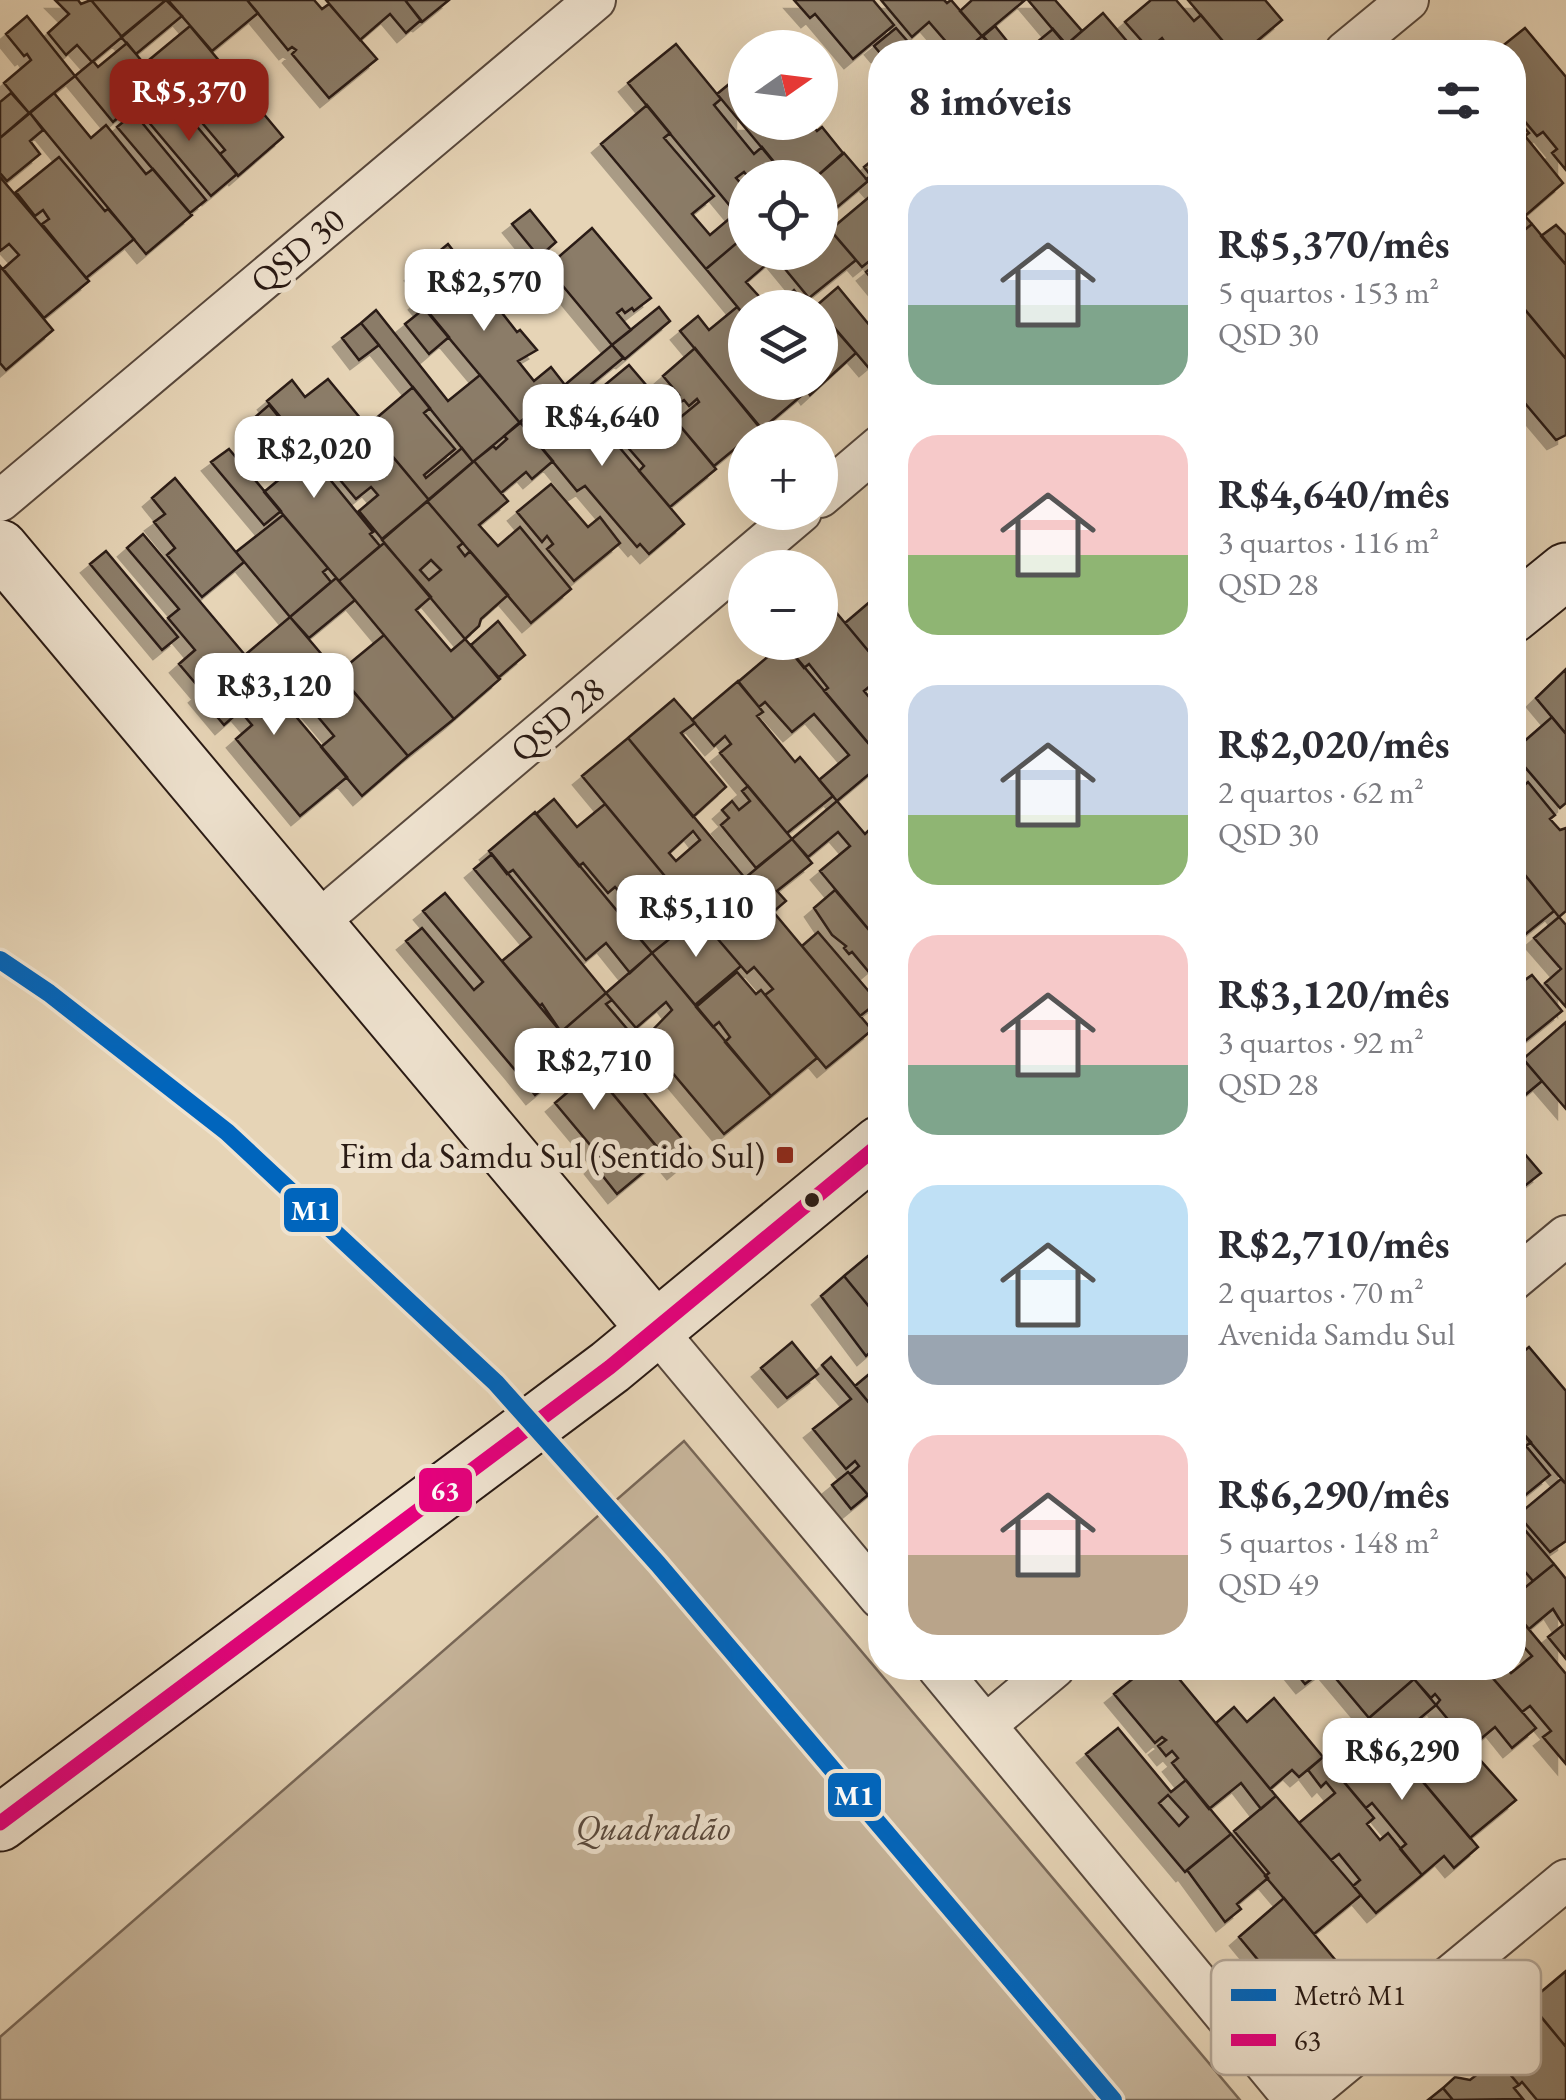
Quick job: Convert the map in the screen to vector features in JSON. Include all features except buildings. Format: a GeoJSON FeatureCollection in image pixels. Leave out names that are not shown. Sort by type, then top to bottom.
{"type":"FeatureCollection","features":[{"type":"Feature","properties":{"kind":"street","name":"QSD 30"},"geometry":{"type":"LineString","coordinates":[[0,500],[595,0]]}},
{"type":"Feature","properties":{"kind":"street"},"geometry":{"type":"LineString","coordinates":[[1360,40],[1408,0]]}},
{"type":"Feature","properties":{"kind":"street"},"geometry":{"type":"LineString","coordinates":[[838,481],[868,456]]}},
{"type":"Feature","properties":{"kind":"street","name":"QSD 28"},"geometry":{"type":"LineString","coordinates":[[314,925],[780,530]]}},
{"type":"Feature","properties":{"kind":"street"},"geometry":{"type":"LineString","coordinates":[[0,548],[868,1584]]}},
{"type":"Feature","properties":{"kind":"street"},"geometry":{"type":"LineString","coordinates":[[1526,604],[1566,571]]}},
{"type":"Feature","properties":{"kind":"street"},"geometry":{"type":"LineString","coordinates":[[0,1823],[610,1366],[868,1154]]}},
{"type":"Feature","properties":{"kind":"street"},"geometry":{"type":"LineString","coordinates":[[1526,1269],[1566,1236]]}},
{"type":"Feature","properties":{"kind":"street"},"geometry":{"type":"LineString","coordinates":[[948,1680],[1211,1995]]}},
{"type":"Feature","properties":{"kind":"street"},"geometry":{"type":"LineString","coordinates":[[986,1725],[1040,1680]]}},
{"type":"Feature","properties":{"kind":"street"},"geometry":{"type":"LineString","coordinates":[[1469,1960],[1566,1880]]}},
{"type":"Feature","properties":{"kind":"street"},"geometry":{"type":"LineString","coordinates":[[1277,2075],[1298,2100],[1328,2075]]}},
{"type":"Feature","properties":{"kind":"green space","name":"Quadradão"},"geometry":{"type":"Polygon","coordinates":[[[684,1441],[868,1659],[868,1680],[886,1680],[1211,2066],[1211,2075],[1219,2075],[1240,2100],[0,2100],[0,2037],[684,1441]]]}},
{"type":"Feature","properties":{"kind":"metro line","name":"M1"},"geometry":{"type":"LineString","coordinates":[[0,960],[49,993],[227,1132],[496,1383],[658,1564],[1113,2100]]}},
{"type":"Feature","properties":{"kind":"transit line","name":"63"},"geometry":{"type":"LineString","coordinates":[[0,1823],[610,1367],[868,1154]]}},
{"type":"Feature","properties":{"kind":"place","name":"Fim da Samdu Sul (Sentido Sul)"},"geometry":{"type":"Point","coordinates":[785,1155]}}]}
